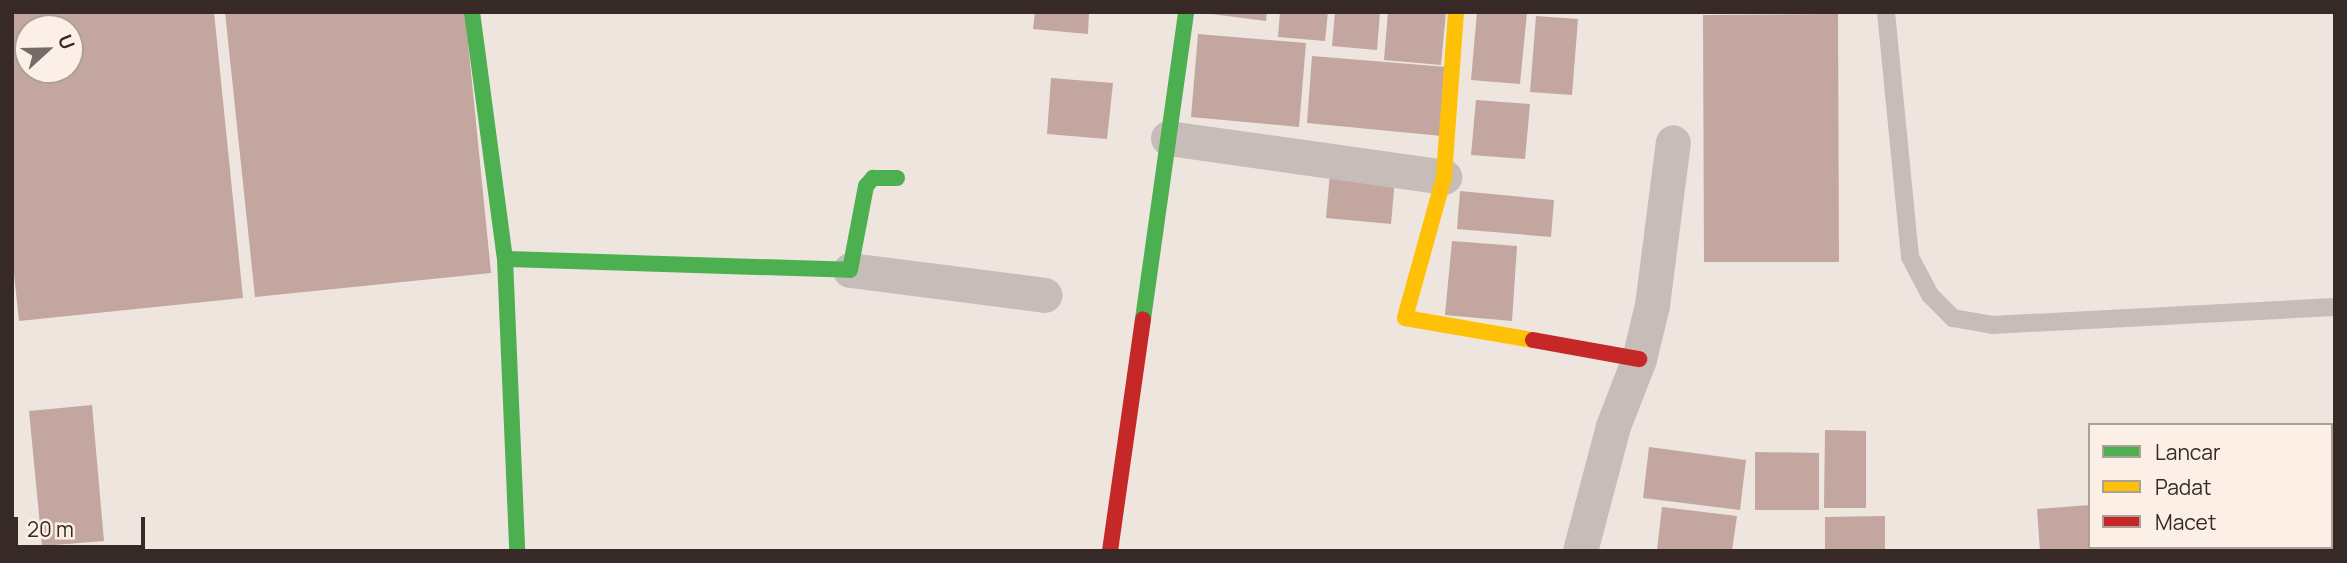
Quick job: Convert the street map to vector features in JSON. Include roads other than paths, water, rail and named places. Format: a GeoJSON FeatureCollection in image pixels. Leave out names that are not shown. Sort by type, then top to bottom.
{"type":"FeatureCollection","features":[{"type":"Feature","properties":{"kind":"street"},"geometry":{"type":"LineString","coordinates":[[472,12],[505,259],[517,551]]}},
{"type":"Feature","properties":{"kind":"street"},"geometry":{"type":"LineString","coordinates":[[1110,551],[1186,12]]}},
{"type":"Feature","properties":{"kind":"street"},"geometry":{"type":"LineString","coordinates":[[1457,12],[1444,177],[1405,318],[1639,359]]}},
{"type":"Feature","properties":{"kind":"street"},"geometry":{"type":"LineString","coordinates":[[1168,138],[1444,177]]}},
{"type":"Feature","properties":{"kind":"street"},"geometry":{"type":"LineString","coordinates":[[1580,551],[1612,426],[1639,359],[1652,305],[1673,142]]}},
{"type":"Feature","properties":{"kind":"street"},"geometry":{"type":"LineString","coordinates":[[850,270],[866,186],[873,178],[897,178]]}},
{"type":"Feature","properties":{"kind":"street"},"geometry":{"type":"LineString","coordinates":[[505,259],[850,270],[1044,295]]}},
{"type":"Feature","properties":{"kind":"lane"},"geometry":{"type":"LineString","coordinates":[[1885,12],[1910,257],[1930,295],[1953,318],[1992,325],[2335,307]]}}]}
